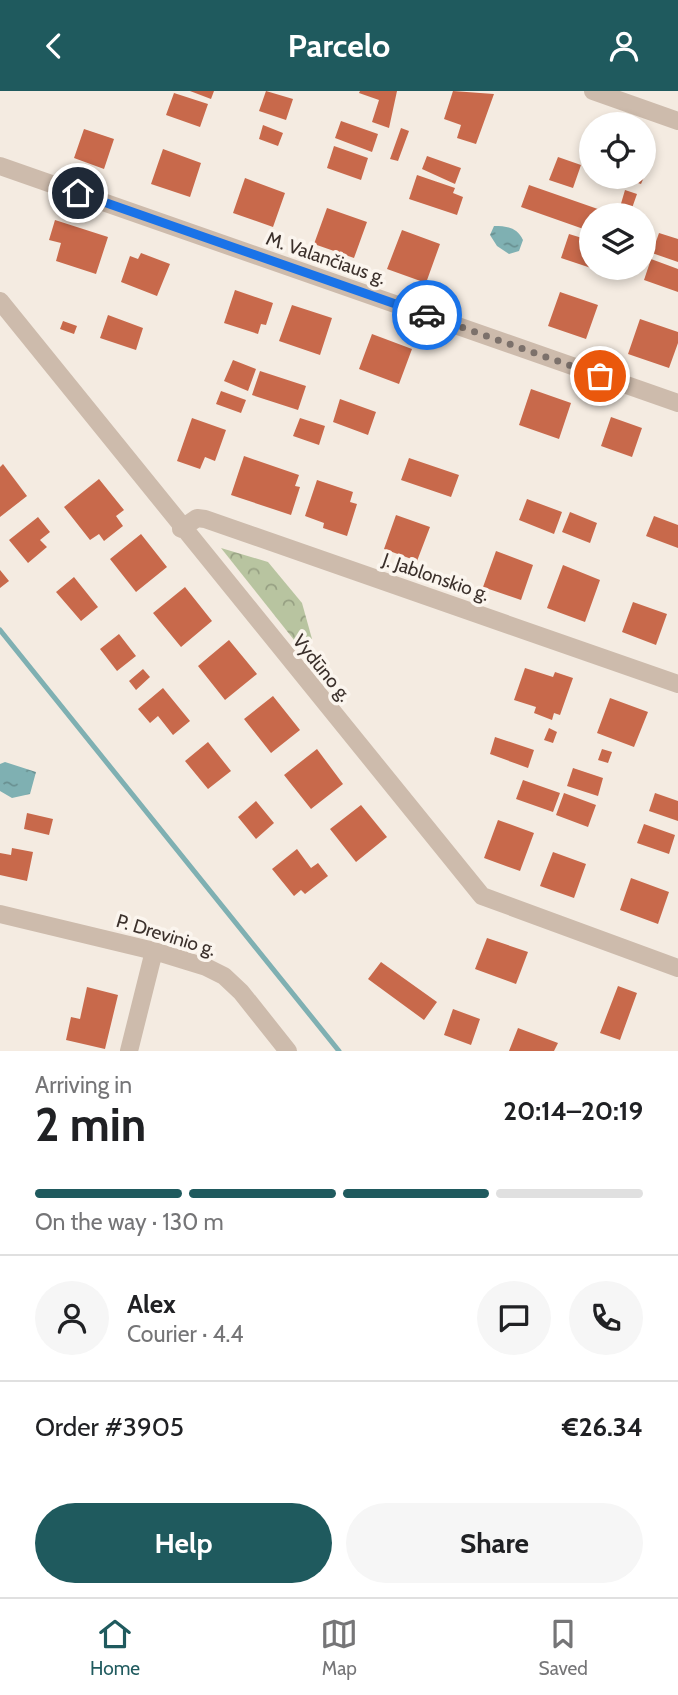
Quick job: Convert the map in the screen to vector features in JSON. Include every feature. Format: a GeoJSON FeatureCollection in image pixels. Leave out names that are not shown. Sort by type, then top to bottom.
{"type":"FeatureCollection","features":[{"type":"Feature","properties":{"kind":"street"},"geometry":{"type":"LineString","coordinates":[[593,91],[678,121]]}},
{"type":"Feature","properties":{"kind":"street","name":"M. Valančiaus g."},"geometry":{"type":"LineString","coordinates":[[0,166],[678,403]]}},
{"type":"Feature","properties":{"kind":"street","name":"Vydūno g."},"geometry":{"type":"LineString","coordinates":[[0,301],[181,529],[482,896],[678,968]]}},
{"type":"Feature","properties":{"kind":"street","name":"J. Jablonskio g."},"geometry":{"type":"LineString","coordinates":[[181,529],[197,518],[205,519],[678,684]]}},
{"type":"Feature","properties":{"kind":"street","name":"P. Drevinio g."},"geometry":{"type":"LineString","coordinates":[[0,914],[154,950],[224,976],[241,992],[288,1051]]}},
{"type":"Feature","properties":{"kind":"street"},"geometry":{"type":"LineString","coordinates":[[129,1051],[154,950]]}},
{"type":"Feature","properties":{"kind":"green space"},"geometry":{"type":"Polygon","coordinates":[[[221,548],[268,562],[302,603],[312,639],[302,650],[221,548]]]}},
{"type":"Feature","properties":{"kind":"water"},"geometry":{"type":"Polygon","coordinates":[[[494,226],[507,227],[518,232],[523,240],[519,251],[509,254],[497,246],[490,235],[494,226]]]}},
{"type":"Feature","properties":{"kind":"water"},"geometry":{"type":"Polygon","coordinates":[[[5,762],[36,772],[30,794],[12,798],[0,791],[0,764],[5,762]]]}},
{"type":"Feature","properties":{"kind":"building"},"geometry":{"type":"Polygon","coordinates":[[[190,91],[214,91],[211,99],[190,91]]]}},
{"type":"Feature","properties":{"kind":"building"},"geometry":{"type":"Polygon","coordinates":[[[266,91],[293,99],[286,120],[259,111],[266,91]]]}},
{"type":"Feature","properties":{"kind":"building"},"geometry":{"type":"Polygon","coordinates":[[[397,91],[389,128],[372,122],[379,100],[359,93],[397,91]]]}},
{"type":"Feature","properties":{"kind":"building"},"geometry":{"type":"Polygon","coordinates":[[[453,91],[494,94],[476,144],[457,138],[461,125],[444,119],[453,91]]]}},
{"type":"Feature","properties":{"kind":"building"},"geometry":{"type":"Polygon","coordinates":[[[174,93],[208,104],[200,127],[166,115],[174,93]]]}},
{"type":"Feature","properties":{"kind":"building"},"geometry":{"type":"Polygon","coordinates":[[[341,121],[378,134],[372,152],[335,138],[341,121]]]}},
{"type":"Feature","properties":{"kind":"building"},"geometry":{"type":"Polygon","coordinates":[[[263,125],[283,133],[278,146],[259,139],[263,125]]]}},
{"type":"Feature","properties":{"kind":"building"},"geometry":{"type":"Polygon","coordinates":[[[401,128],[409,131],[398,161],[390,159],[401,128]]]}},
{"type":"Feature","properties":{"kind":"building"},"geometry":{"type":"Polygon","coordinates":[[[84,129],[114,139],[104,169],[74,158],[84,129]]]}},
{"type":"Feature","properties":{"kind":"building"},"geometry":{"type":"Polygon","coordinates":[[[334,146],[368,158],[361,180],[327,168],[334,146]]]}},
{"type":"Feature","properties":{"kind":"building"},"geometry":{"type":"Polygon","coordinates":[[[163,149],[201,163],[190,197],[151,184],[163,149]]]}},
{"type":"Feature","properties":{"kind":"building"},"geometry":{"type":"Polygon","coordinates":[[[427,156],[461,168],[455,184],[422,169],[427,156]]]}},
{"type":"Feature","properties":{"kind":"building"},"geometry":{"type":"Polygon","coordinates":[[[558,157],[579,164],[573,188],[549,180],[558,157]]]}},
{"type":"Feature","properties":{"kind":"building"},"geometry":{"type":"Polygon","coordinates":[[[417,175],[455,188],[453,193],[463,197],[457,215],[409,199],[417,175]]]}},
{"type":"Feature","properties":{"kind":"building"},"geometry":{"type":"Polygon","coordinates":[[[245,178],[285,193],[273,227],[233,213],[245,178]]]}},
{"type":"Feature","properties":{"kind":"building"},"geometry":{"type":"Polygon","coordinates":[[[529,185],[581,203],[579,227],[521,207],[529,185]]]}},
{"type":"Feature","properties":{"kind":"building"},"geometry":{"type":"Polygon","coordinates":[[[625,190],[637,194],[634,203],[621,203],[625,190]]]}},
{"type":"Feature","properties":{"kind":"building"},"geometry":{"type":"Polygon","coordinates":[[[327,208],[367,222],[354,258],[314,244],[327,208]]]}},
{"type":"Feature","properties":{"kind":"building"},"geometry":{"type":"Polygon","coordinates":[[[55,220],[108,237],[96,274],[56,261],[61,243],[49,240],[55,220]]]}},
{"type":"Feature","properties":{"kind":"building"},"geometry":{"type":"Polygon","coordinates":[[[402,230],[440,244],[426,283],[387,269],[402,230]]]}},
{"type":"Feature","properties":{"kind":"building"},"geometry":{"type":"Polygon","coordinates":[[[659,233],[678,239],[678,262],[656,254],[659,233]]]}},
{"type":"Feature","properties":{"kind":"building"},"geometry":{"type":"Polygon","coordinates":[[[569,234],[579,237],[579,264],[561,258],[569,234]]]}},
{"type":"Feature","properties":{"kind":"building"},"geometry":{"type":"Polygon","coordinates":[[[141,253],[170,264],[157,296],[121,282],[130,256],[138,259],[141,253]]]}},
{"type":"Feature","properties":{"kind":"building"},"geometry":{"type":"Polygon","coordinates":[[[656,261],[678,269],[678,292],[644,280],[656,280],[656,261]]]}},
{"type":"Feature","properties":{"kind":"building"},"geometry":{"type":"Polygon","coordinates":[[[235,290],[273,303],[266,325],[261,324],[258,334],[224,323],[235,290]]]}},
{"type":"Feature","properties":{"kind":"building"},"geometry":{"type":"Polygon","coordinates":[[[560,292],[598,305],[586,339],[548,326],[560,292]]]}},
{"type":"Feature","properties":{"kind":"building"},"geometry":{"type":"Polygon","coordinates":[[[292,305],[332,318],[320,355],[279,341],[292,305]]]}},
{"type":"Feature","properties":{"kind":"building"},"geometry":{"type":"Polygon","coordinates":[[[108,315],[143,328],[136,350],[100,338],[108,315]]]}},
{"type":"Feature","properties":{"kind":"building"},"geometry":{"type":"Polygon","coordinates":[[[640,319],[678,332],[678,343],[669,368],[628,354],[640,319]]]}},
{"type":"Feature","properties":{"kind":"building"},"geometry":{"type":"Polygon","coordinates":[[[63,321],[77,326],[74,334],[60,329],[63,321]]]}},
{"type":"Feature","properties":{"kind":"building"},"geometry":{"type":"Polygon","coordinates":[[[372,334],[412,349],[399,384],[359,369],[372,334]]]}},
{"type":"Feature","properties":{"kind":"building"},"geometry":{"type":"Polygon","coordinates":[[[233,360],[256,369],[248,391],[224,381],[233,360]]]}},
{"type":"Feature","properties":{"kind":"building"},"geometry":{"type":"Polygon","coordinates":[[[260,371],[306,386],[298,410],[252,395],[260,371]]]}},
{"type":"Feature","properties":{"kind":"building"},"geometry":{"type":"Polygon","coordinates":[[[531,389],[571,403],[559,439],[519,425],[531,389]]]}},
{"type":"Feature","properties":{"kind":"building"},"geometry":{"type":"Polygon","coordinates":[[[221,391],[246,400],[241,413],[216,404],[221,391]]]}},
{"type":"Feature","properties":{"kind":"building"},"geometry":{"type":"Polygon","coordinates":[[[340,399],[376,412],[368,435],[333,422],[340,399]]]}},
{"type":"Feature","properties":{"kind":"building"},"geometry":{"type":"Polygon","coordinates":[[[611,417],[642,428],[632,457],[601,446],[611,417]]]}},
{"type":"Feature","properties":{"kind":"building"},"geometry":{"type":"Polygon","coordinates":[[[192,418],[226,430],[215,461],[205,457],[200,469],[177,461],[192,418]]]}},
{"type":"Feature","properties":{"kind":"building"},"geometry":{"type":"Polygon","coordinates":[[[300,418],[325,426],[319,445],[293,436],[300,418]]]}},
{"type":"Feature","properties":{"kind":"building"},"geometry":{"type":"Polygon","coordinates":[[[244,456],[299,475],[295,486],[300,487],[291,515],[231,495],[244,456]]]}},
{"type":"Feature","properties":{"kind":"building"},"geometry":{"type":"Polygon","coordinates":[[[409,458],[459,475],[451,497],[401,480],[409,458]]]}},
{"type":"Feature","properties":{"kind":"building"},"geometry":{"type":"Polygon","coordinates":[[[3,464],[27,496],[0,517],[0,467],[3,464]]]}},
{"type":"Feature","properties":{"kind":"building"},"geometry":{"type":"Polygon","coordinates":[[[99,479],[124,510],[116,516],[123,526],[104,541],[99,534],[90,540],[64,507],[99,479]]]}},
{"type":"Feature","properties":{"kind":"building"},"geometry":{"type":"Polygon","coordinates":[[[317,480],[353,492],[350,502],[357,504],[347,536],[323,528],[324,523],[305,516],[317,480]]]}},
{"type":"Feature","properties":{"kind":"building"},"geometry":{"type":"Polygon","coordinates":[[[527,499],[562,512],[554,534],[519,520],[527,499]]]}},
{"type":"Feature","properties":{"kind":"building"},"geometry":{"type":"Polygon","coordinates":[[[570,512],[597,523],[590,543],[562,532],[570,512]]]}},
{"type":"Feature","properties":{"kind":"building"},"geometry":{"type":"Polygon","coordinates":[[[396,515],[430,527],[417,561],[384,549],[396,515]]]}},
{"type":"Feature","properties":{"kind":"building"},"geometry":{"type":"Polygon","coordinates":[[[654,516],[678,525],[678,548],[646,536],[654,516]]]}},
{"type":"Feature","properties":{"kind":"building"},"geometry":{"type":"Polygon","coordinates":[[[38,517],[50,532],[40,540],[47,547],[28,563],[9,540],[38,517]]]}},
{"type":"Feature","properties":{"kind":"building"},"geometry":{"type":"Polygon","coordinates":[[[141,534],[167,567],[136,592],[110,559],[141,534]]]}},
{"type":"Feature","properties":{"kind":"building"},"geometry":{"type":"Polygon","coordinates":[[[496,551],[533,565],[521,600],[483,587],[496,551]]]}},
{"type":"Feature","properties":{"kind":"building"},"geometry":{"type":"Polygon","coordinates":[[[563,565],[600,580],[585,622],[547,608],[563,565]]]}},
{"type":"Feature","properties":{"kind":"building"},"geometry":{"type":"Polygon","coordinates":[[[0,570],[9,581],[0,588],[0,570]]]}},
{"type":"Feature","properties":{"kind":"building"},"geometry":{"type":"Polygon","coordinates":[[[74,577],[98,607],[81,621],[56,592],[74,577]]]}},
{"type":"Feature","properties":{"kind":"building"},"geometry":{"type":"Polygon","coordinates":[[[185,587],[212,621],[181,647],[153,613],[185,587]]]}},
{"type":"Feature","properties":{"kind":"building"},"geometry":{"type":"Polygon","coordinates":[[[633,602],[667,614],[656,645],[622,632],[633,602]]]}},
{"type":"Feature","properties":{"kind":"building"},"geometry":{"type":"Polygon","coordinates":[[[119,634],[136,656],[117,671],[100,649],[119,634]]]}},
{"type":"Feature","properties":{"kind":"building"},"geometry":{"type":"Polygon","coordinates":[[[229,640],[257,674],[225,700],[198,666],[229,640]]]}},
{"type":"Feature","properties":{"kind":"building"},"geometry":{"type":"Polygon","coordinates":[[[525,668],[553,677],[555,672],[573,678],[560,715],[554,713],[552,720],[534,713],[536,707],[514,700],[525,668]]]}},
{"type":"Feature","properties":{"kind":"building"},"geometry":{"type":"Polygon","coordinates":[[[143,669],[150,677],[136,690],[129,681],[143,669]]]}},
{"type":"Feature","properties":{"kind":"building"},"geometry":{"type":"Polygon","coordinates":[[[163,688],[190,721],[173,735],[158,716],[150,723],[138,709],[163,688]]]}},
{"type":"Feature","properties":{"kind":"building"},"geometry":{"type":"Polygon","coordinates":[[[273,696],[300,730],[271,753],[244,719],[273,696]]]}},
{"type":"Feature","properties":{"kind":"building"},"geometry":{"type":"Polygon","coordinates":[[[610,698],[648,712],[634,747],[597,733],[610,698]]]}},
{"type":"Feature","properties":{"kind":"building"},"geometry":{"type":"Polygon","coordinates":[[[549,728],[557,732],[553,743],[544,740],[549,728]]]}},
{"type":"Feature","properties":{"kind":"building"},"geometry":{"type":"Polygon","coordinates":[[[495,737],[534,750],[528,768],[490,754],[495,737]]]}},
{"type":"Feature","properties":{"kind":"building"},"geometry":{"type":"Polygon","coordinates":[[[208,742],[231,771],[208,789],[185,761],[208,742]]]}},
{"type":"Feature","properties":{"kind":"building"},"geometry":{"type":"Polygon","coordinates":[[[317,749],[343,784],[311,809],[284,775],[317,749]]]}},
{"type":"Feature","properties":{"kind":"building"},"geometry":{"type":"Polygon","coordinates":[[[602,749],[612,752],[608,763],[598,760],[602,749]]]}},
{"type":"Feature","properties":{"kind":"building"},"geometry":{"type":"Polygon","coordinates":[[[573,768],[603,778],[598,796],[567,786],[573,768]]]}},
{"type":"Feature","properties":{"kind":"building"},"geometry":{"type":"Polygon","coordinates":[[[523,780],[560,793],[553,812],[516,799],[523,780]]]}},
{"type":"Feature","properties":{"kind":"building"},"geometry":{"type":"Polygon","coordinates":[[[564,793],[596,805],[588,827],[556,815],[564,793]]]}},
{"type":"Feature","properties":{"kind":"building"},"geometry":{"type":"Polygon","coordinates":[[[655,793],[678,801],[678,821],[649,811],[655,793]]]}},
{"type":"Feature","properties":{"kind":"building"},"geometry":{"type":"Polygon","coordinates":[[[256,801],[274,823],[256,839],[238,817],[256,801]]]}},
{"type":"Feature","properties":{"kind":"building"},"geometry":{"type":"Polygon","coordinates":[[[361,805],[387,837],[356,862],[330,829],[361,805]]]}},
{"type":"Feature","properties":{"kind":"building"},"geometry":{"type":"Polygon","coordinates":[[[27,813],[53,819],[49,835],[24,829],[27,813]]]}},
{"type":"Feature","properties":{"kind":"building"},"geometry":{"type":"Polygon","coordinates":[[[498,820],[534,833],[520,871],[484,858],[498,820]]]}},
{"type":"Feature","properties":{"kind":"building"},"geometry":{"type":"Polygon","coordinates":[[[644,824],[675,835],[669,854],[637,843],[644,824]]]}},
{"type":"Feature","properties":{"kind":"building"},"geometry":{"type":"Polygon","coordinates":[[[12,848],[33,852],[27,881],[0,875],[0,853],[11,855],[12,848]]]}},
{"type":"Feature","properties":{"kind":"building"},"geometry":{"type":"Polygon","coordinates":[[[297,849],[311,868],[318,863],[328,876],[305,894],[301,890],[294,896],[272,869],[297,849]]]}},
{"type":"Feature","properties":{"kind":"building"},"geometry":{"type":"Polygon","coordinates":[[[553,852],[586,864],[574,898],[540,886],[553,852]]]}},
{"type":"Feature","properties":{"kind":"building"},"geometry":{"type":"Polygon","coordinates":[[[631,878],[669,892],[658,924],[620,910],[631,878]]]}},
{"type":"Feature","properties":{"kind":"building"},"geometry":{"type":"Polygon","coordinates":[[[487,938],[528,952],[516,984],[475,969],[487,938]]]}},
{"type":"Feature","properties":{"kind":"building"},"geometry":{"type":"Polygon","coordinates":[[[381,962],[437,1002],[424,1020],[368,979],[381,962]]]}},
{"type":"Feature","properties":{"kind":"building"},"geometry":{"type":"Polygon","coordinates":[[[618,986],[637,993],[620,1040],[600,1033],[618,986]]]}},
{"type":"Feature","properties":{"kind":"building"},"geometry":{"type":"Polygon","coordinates":[[[87,987],[118,995],[105,1049],[66,1040],[71,1017],[80,1019],[87,987]]]}},
{"type":"Feature","properties":{"kind":"building"},"geometry":{"type":"Polygon","coordinates":[[[453,1009],[480,1019],[471,1045],[444,1035],[453,1009]]]}},
{"type":"Feature","properties":{"kind":"building"},"geometry":{"type":"Polygon","coordinates":[[[518,1028],[558,1043],[554,1051],[509,1051],[518,1028]]]}},
{"type":"Feature","properties":{"kind":"waterway"},"geometry":{"type":"LineString","coordinates":[[0,630],[339,1051]]}},
{"type":"Feature","properties":{"kind":"way so far"},"geometry":{"type":"LineString","coordinates":[[427,315],[600,376]]}},
{"type":"Feature","properties":{"kind":"route"},"geometry":{"type":"LineString","coordinates":[[78,193],[427,315]]}}]}
